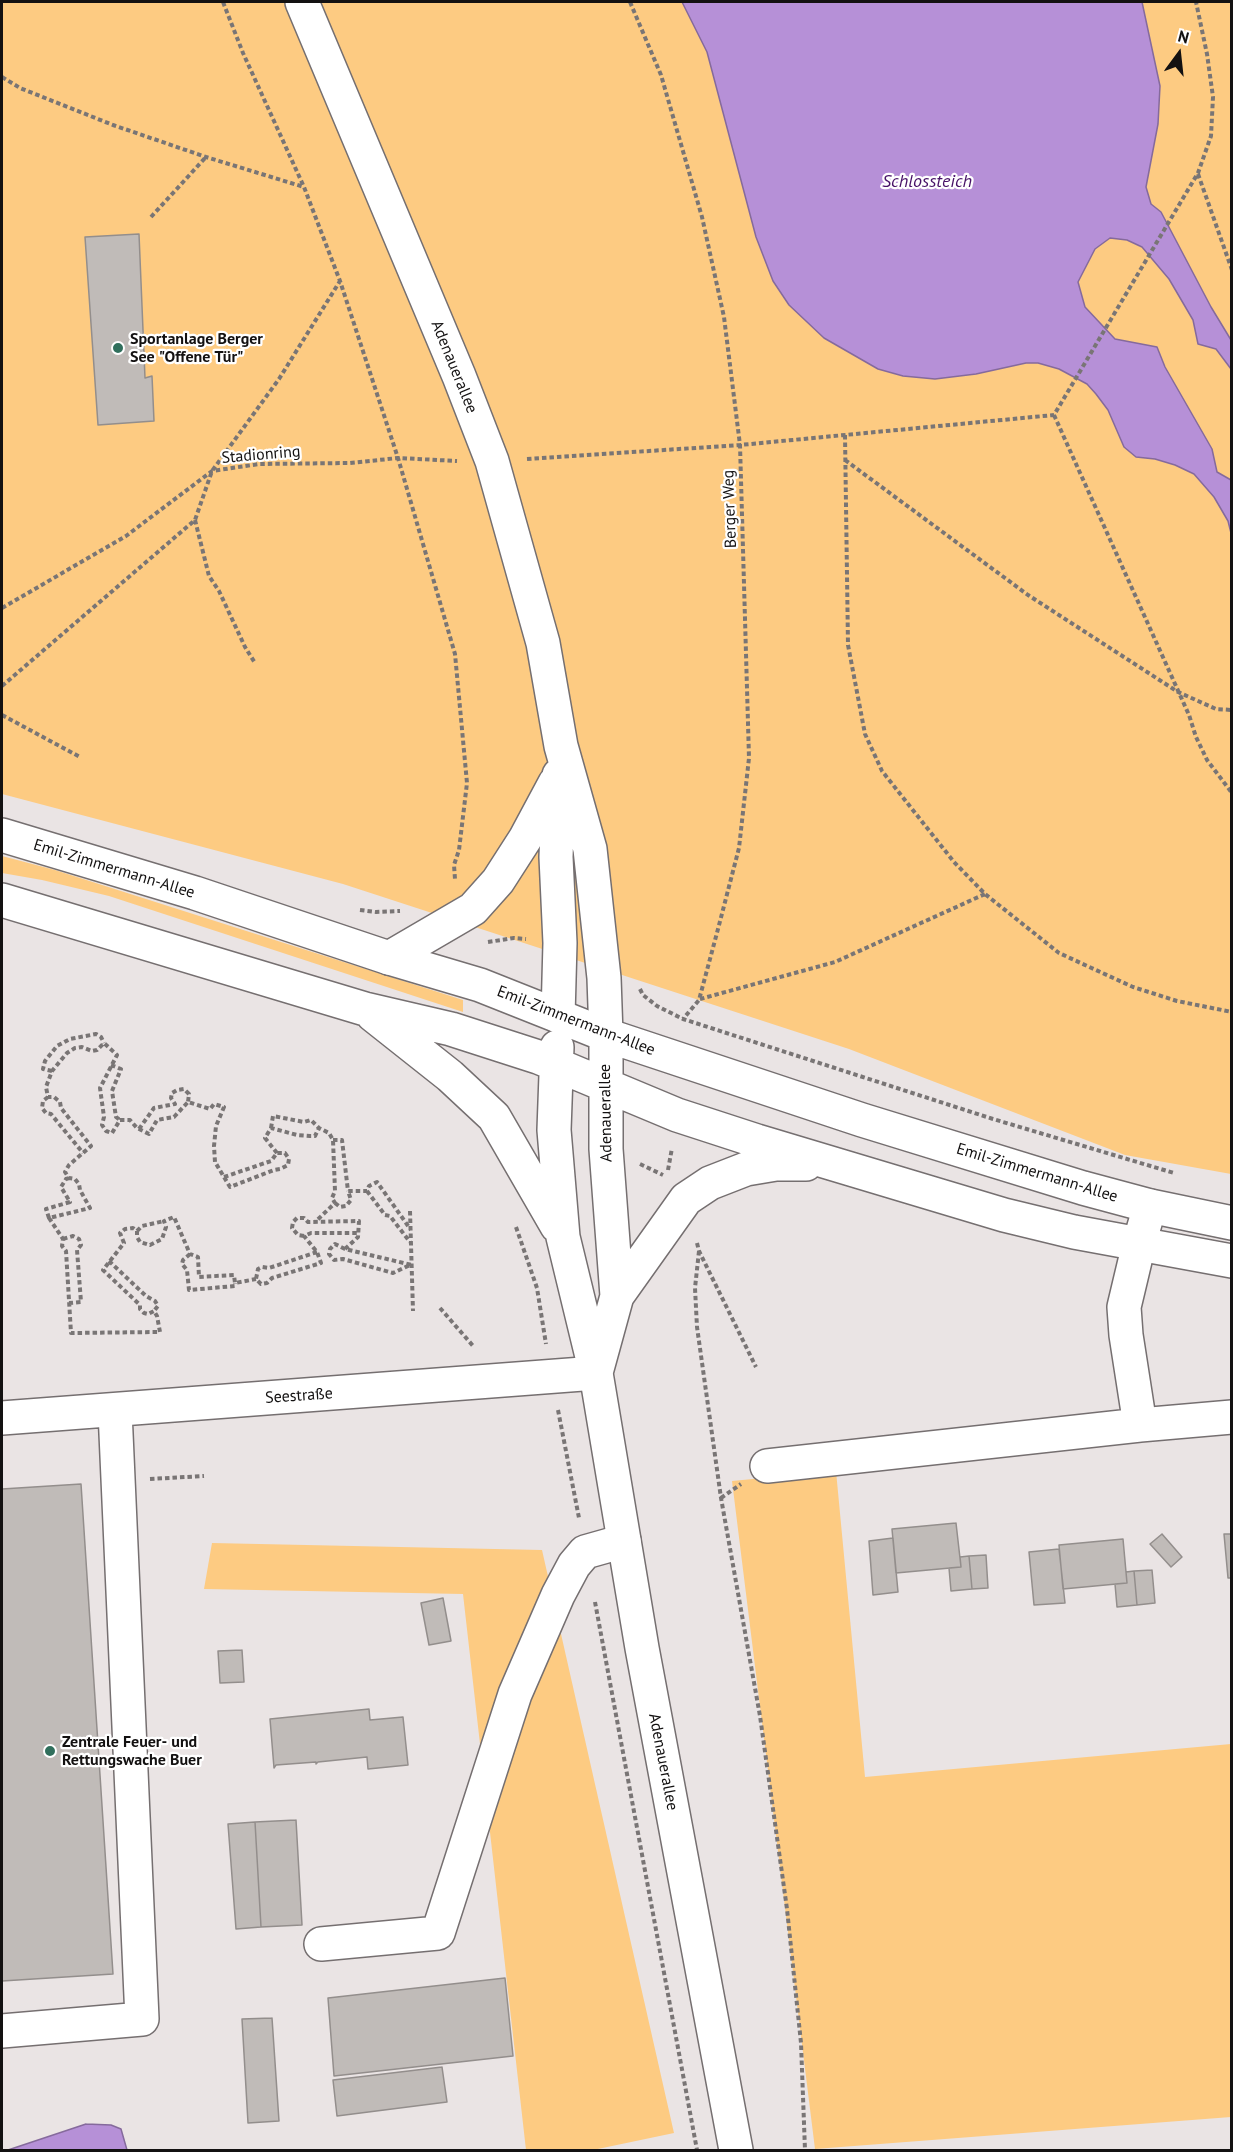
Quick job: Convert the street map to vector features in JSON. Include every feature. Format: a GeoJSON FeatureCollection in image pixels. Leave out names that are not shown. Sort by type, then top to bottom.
{"type":"FeatureCollection","features":[{"type":"Feature","properties":{"kind":"main road","name":"Adenauerallee"},"geometry":{"type":"LineString","coordinates":[[302,2],[454,365],[507,461],[543,643],[560,761],[556,857],[560,943],[554,1130],[563,1237],[596,1373],[624,1541],[736,2151]]}},
{"type":"Feature","properties":{"kind":"main road","name":"Adenauerallee"},"geometry":{"type":"LineString","coordinates":[[560,761],[590,849],[604,978],[606,1149],[617,1296],[596,1373]]}},
{"type":"Feature","properties":{"kind":"main road"},"geometry":{"type":"LineString","coordinates":[[389,958],[472,909],[504,872],[525,839],[560,761]]}},
{"type":"Feature","properties":{"kind":"main road","name":"Emil-Zimmermann-Allee"},"geometry":{"type":"LineString","coordinates":[[2,835],[195,893],[389,958],[480,985],[606,1035],[862,1120],[1083,1188],[1150,1206],[1232,1223]]}},
{"type":"Feature","properties":{"kind":"main road"},"geometry":{"type":"LineString","coordinates":[[2,900],[364,1009],[451,1029],[538,1057],[687,1118],[1004,1215],[1232,1261]]}},
{"type":"Feature","properties":{"kind":"main road"},"geometry":{"type":"LineString","coordinates":[[364,1009],[450,1076],[494,1117],[563,1237]]}},
{"type":"Feature","properties":{"kind":"main road"},"geometry":{"type":"LineString","coordinates":[[617,1296],[686,1199],[710,1183],[746,1169],[776,1164],[834,1164]]}},
{"type":"Feature","properties":{"kind":"main road"},"geometry":{"type":"LineString","coordinates":[[1140,1425],[1124,1307],[1150,1206]]}},
{"type":"Feature","properties":{"kind":"main road","name":"Seestraße"},"geometry":{"type":"LineString","coordinates":[[2,1418],[596,1373]]}},
{"type":"Feature","properties":{"kind":"main road"},"geometry":{"type":"LineString","coordinates":[[2,2031],[142,2019],[115,1411]]}},
{"type":"Feature","properties":{"kind":"main road"},"geometry":{"type":"LineString","coordinates":[[767,1466],[1140,1425],[1232,1418]]}},
{"type":"Feature","properties":{"kind":"main road"},"geometry":{"type":"LineString","coordinates":[[321,1944],[438,1933],[515,1694],[558,1595],[574,1565],[585,1552],[624,1541]]}},
{"type":"Feature","properties":{"kind":"path"},"geometry":{"type":"LineString","coordinates":[[223,2],[243,53],[304,187],[340,281],[398,458],[455,654],[467,783],[459,850],[454,865],[455,882]]}},
{"type":"Feature","properties":{"kind":"path","name":"Berger Weg"},"geometry":{"type":"LineString","coordinates":[[630,2],[661,75],[702,217],[724,317],[740,445],[749,758],[739,848],[699,1000],[683,1018],[982,1116],[1179,1175]]}},
{"type":"Feature","properties":{"kind":"path"},"geometry":{"type":"LineString","coordinates":[[1196,2],[1213,97],[1211,136],[1198,173],[1054,415],[1206,760],[1232,793]]}},
{"type":"Feature","properties":{"kind":"path"},"geometry":{"type":"LineString","coordinates":[[2,77],[20,88],[113,124],[206,157],[304,187]]}},
{"type":"Feature","properties":{"kind":"path"},"geometry":{"type":"LineString","coordinates":[[151,217],[206,157]]}},
{"type":"Feature","properties":{"kind":"path"},"geometry":{"type":"LineString","coordinates":[[1198,173],[1232,270]]}},
{"type":"Feature","properties":{"kind":"path"},"geometry":{"type":"LineString","coordinates":[[2,686],[195,520],[212,471],[279,379],[340,281]]}},
{"type":"Feature","properties":{"kind":"path","name":"Stadionring"},"geometry":{"type":"LineString","coordinates":[[2,608],[126,536],[212,471],[259,464],[350,463],[398,458],[507,461],[740,445],[1054,415]]}},
{"type":"Feature","properties":{"kind":"path"},"geometry":{"type":"LineString","coordinates":[[845,435],[848,645],[864,734],[882,771],[954,862],[985,894],[1059,953],[1133,987],[1177,1001],[1232,1012]]}},
{"type":"Feature","properties":{"kind":"path"},"geometry":{"type":"LineString","coordinates":[[845,459],[1028,595],[1178,692],[1216,709],[1232,710]]}},
{"type":"Feature","properties":{"kind":"path"},"geometry":{"type":"LineString","coordinates":[[195,520],[209,576],[219,591],[255,663]]}},
{"type":"Feature","properties":{"kind":"path"},"geometry":{"type":"LineString","coordinates":[[2,715],[80,757]]}},
{"type":"Feature","properties":{"kind":"path"},"geometry":{"type":"LineString","coordinates":[[699,1000],[835,962],[985,894]]}},
{"type":"Feature","properties":{"kind":"path"},"geometry":{"type":"LineString","coordinates":[[52,1071],[43,1069],[45,1061],[57,1046],[70,1039],[96,1034],[101,1037],[117,1055],[100,1088],[104,1117],[102,1125],[106,1131],[112,1133],[120,1120]]}},
{"type":"Feature","properties":{"kind":"path"},"geometry":{"type":"LineString","coordinates":[[48,1097],[46,1087],[52,1071],[67,1053],[82,1047],[92,1051],[97,1050],[104,1043]]}},
{"type":"Feature","properties":{"kind":"path"},"geometry":{"type":"LineString","coordinates":[[111,1065],[121,1069],[112,1091],[116,1116],[120,1120],[130,1120],[139,1129],[149,1134],[157,1120],[174,1117],[188,1102],[189,1094],[184,1089],[172,1093],[171,1098],[175,1104],[154,1108],[139,1129]]}},
{"type":"Feature","properties":{"kind":"path"},"geometry":{"type":"LineString","coordinates":[[69,1178],[65,1172],[69,1165],[83,1153],[91,1146],[61,1108],[60,1102],[54,1097],[48,1097],[43,1101],[42,1108],[46,1113],[51,1114],[83,1153]]}},
{"type":"Feature","properties":{"kind":"path"},"geometry":{"type":"LineString","coordinates":[[188,1102],[210,1109],[214,1104],[224,1107],[216,1126],[215,1162],[230,1187],[288,1165],[289,1159],[285,1153],[277,1153]]}},
{"type":"Feature","properties":{"kind":"path"},"geometry":{"type":"LineString","coordinates":[[277,1153],[265,1138],[271,1128],[273,1116],[304,1122],[311,1120],[319,1128],[329,1133],[333,1140],[335,1191],[332,1198],[340,1207],[346,1206],[351,1200],[342,1140],[333,1140]]}},
{"type":"Feature","properties":{"kind":"path"},"geometry":{"type":"LineString","coordinates":[[271,1128],[310,1136],[315,1136],[319,1128]]}},
{"type":"Feature","properties":{"kind":"path"},"geometry":{"type":"LineString","coordinates":[[224,1177],[272,1161],[277,1153]]}},
{"type":"Feature","properties":{"kind":"path"},"geometry":{"type":"LineString","coordinates":[[49,1218],[90,1208],[75,1179],[66,1179],[61,1187],[70,1202],[46,1209],[49,1218],[63,1239],[62,1246],[66,1251],[71,1334],[160,1332],[154,1311]]}},
{"type":"Feature","properties":{"kind":"path"},"geometry":{"type":"LineString","coordinates":[[367,1191],[369,1186],[377,1182],[411,1230]]}},
{"type":"Feature","properties":{"kind":"path"},"geometry":{"type":"LineString","coordinates":[[348,1191],[367,1191]]}},
{"type":"Feature","properties":{"kind":"path"},"geometry":{"type":"LineString","coordinates":[[367,1191],[411,1244]]}},
{"type":"Feature","properties":{"kind":"path"},"geometry":{"type":"LineString","coordinates":[[315,1222],[335,1203]]}},
{"type":"Feature","properties":{"kind":"path"},"geometry":{"type":"LineString","coordinates":[[410,1211],[413,1311]]}},
{"type":"Feature","properties":{"kind":"path"},"geometry":{"type":"LineString","coordinates":[[512,1216],[537,1288],[697,2151]]}},
{"type":"Feature","properties":{"kind":"path"},"geometry":{"type":"LineString","coordinates":[[164,1221],[166,1227],[162,1239],[150,1245],[140,1242],[137,1231],[142,1226],[174,1217],[190,1254],[198,1257],[199,1277],[234,1275],[235,1286],[189,1290],[187,1270],[182,1264],[190,1254]]}},
{"type":"Feature","properties":{"kind":"path"},"geometry":{"type":"LineString","coordinates":[[345,1249],[358,1237],[359,1233],[359,1221],[308,1222],[304,1218],[297,1218],[293,1222],[292,1228],[298,1235],[304,1236],[310,1233],[359,1233]]}},
{"type":"Feature","properties":{"kind":"path"},"geometry":{"type":"LineString","coordinates":[[109,1261],[146,1296],[155,1301],[158,1306],[154,1311],[144,1313],[140,1305],[103,1270],[109,1261],[124,1243],[120,1233],[125,1229],[133,1228],[137,1231]]}},
{"type":"Feature","properties":{"kind":"path"},"geometry":{"type":"LineString","coordinates":[[63,1239],[73,1236],[79,1239],[81,1245],[77,1250],[81,1302],[69,1303]]}},
{"type":"Feature","properties":{"kind":"path"},"geometry":{"type":"LineString","coordinates":[[256,1279],[261,1284],[267,1284],[272,1278],[321,1263],[317,1252],[304,1236]]}},
{"type":"Feature","properties":{"kind":"path"},"geometry":{"type":"LineString","coordinates":[[335,1244],[345,1249],[412,1265],[393,1273],[343,1259],[334,1260],[328,1254],[335,1244]]}},
{"type":"Feature","properties":{"kind":"path"},"geometry":{"type":"LineString","coordinates":[[756,1366],[699,1251],[695,1288],[697,1328],[721,1498],[760,1716],[787,1909],[801,2043],[805,2151]]}},
{"type":"Feature","properties":{"kind":"path"},"geometry":{"type":"LineString","coordinates":[[256,1279],[258,1269],[262,1267],[269,1268],[317,1252]]}},
{"type":"Feature","properties":{"kind":"path"},"geometry":{"type":"LineString","coordinates":[[235,1282],[256,1279]]}},
{"type":"Feature","properties":{"kind":"path"},"geometry":{"type":"LineString","coordinates":[[440,1308],[478,1352],[483,1382]]}},
{"type":"Feature","properties":{"kind":"path"},"geometry":{"type":"LineString","coordinates":[[118,1480],[204,1476]]}},
{"type":"Feature","properties":{"kind":"shaded area"},"geometry":{"type":"Polygon","coordinates":[[[2,2],[1231,2],[1231,1174],[1125,1155],[849,1049],[343,884],[2,794],[2,2]]]}},
{"type":"Feature","properties":{"kind":"shaded area"},"geometry":{"type":"Polygon","coordinates":[[[2,856],[55,870],[463,1000],[463,1012],[109,896],[2,873],[2,856]]]}},
{"type":"Feature","properties":{"kind":"shaded area"},"geometry":{"type":"Polygon","coordinates":[[[836,1471],[865,1777],[1231,1744],[1231,2117],[815,2149],[732,1481],[836,1471]]]}},
{"type":"Feature","properties":{"kind":"shaded area"},"geometry":{"type":"Polygon","coordinates":[[[212,1543],[542,1550],[674,2133],[593,2150],[526,2150],[463,1594],[204,1589],[212,1543]]]}},
{"type":"Feature","properties":{"kind":"water","name":"Schlossteich"},"geometry":{"type":"Polygon","coordinates":[[[682,2],[1142,2],[1160,86],[1158,124],[1146,187],[1151,204],[1161,212],[1231,340],[1231,369],[1216,349],[1198,344],[1193,320],[1169,279],[1142,247],[1127,240],[1110,238],[1095,249],[1078,282],[1085,307],[1115,339],[1157,347],[1165,367],[1212,449],[1217,472],[1231,480],[1231,533],[1228,521],[1214,497],[1194,474],[1155,459],[1136,457],[1124,447],[1108,410],[1096,394],[1087,384],[1059,369],[1038,363],[1026,363],[976,374],[935,379],[903,376],[878,369],[824,338],[789,305],[773,281],[756,237],[707,52],[682,2]]]}},
{"type":"Feature","properties":{"kind":"water"},"geometry":{"type":"Polygon","coordinates":[[[86,2124],[111,2125],[121,2129],[127,2150],[8,2150],[86,2124]]]}},
{"type":"Feature","properties":{"kind":"building"},"geometry":{"type":"Polygon","coordinates":[[[139,234],[145,378],[152,376],[154,421],[98,425],[85,237],[139,234]]]}},
{"type":"Feature","properties":{"kind":"building","name":"Zentrale Feuer- und Rettungswache Buer"},"geometry":{"type":"Polygon","coordinates":[[[81,1484],[113,1974],[2,1981],[2,1489],[81,1484]]]}},
{"type":"Feature","properties":{"kind":"building"},"geometry":{"type":"Polygon","coordinates":[[[956,1523],[961,1567],[896,1573],[892,1529],[956,1523]]]}},
{"type":"Feature","properties":{"kind":"building"},"geometry":{"type":"Polygon","coordinates":[[[1162,1534],[1182,1557],[1171,1567],[1150,1544],[1162,1534]]]}},
{"type":"Feature","properties":{"kind":"building"},"geometry":{"type":"Polygon","coordinates":[[[1224,1534],[1232,1534],[1232,1578],[1228,1578],[1224,1534]]]}},
{"type":"Feature","properties":{"kind":"building"},"geometry":{"type":"Polygon","coordinates":[[[893,1538],[898,1592],[873,1595],[869,1541],[893,1538]]]}},
{"type":"Feature","properties":{"kind":"building"},"geometry":{"type":"Polygon","coordinates":[[[1123,1539],[1127,1583],[1063,1589],[1059,1545],[1123,1539]]]}},
{"type":"Feature","properties":{"kind":"building"},"geometry":{"type":"Polygon","coordinates":[[[1059,1549],[1065,1603],[1034,1605],[1029,1552],[1059,1549]]]}},
{"type":"Feature","properties":{"kind":"building"},"geometry":{"type":"Polygon","coordinates":[[[986,1555],[988,1588],[972,1589],[969,1556],[986,1555]]]}},
{"type":"Feature","properties":{"kind":"building"},"geometry":{"type":"Polygon","coordinates":[[[969,1556],[972,1589],[951,1591],[949,1568],[961,1567],[960,1557],[969,1556]]]}},
{"type":"Feature","properties":{"kind":"building"},"geometry":{"type":"Polygon","coordinates":[[[1152,1570],[1155,1603],[1137,1605],[1134,1571],[1152,1570]]]}},
{"type":"Feature","properties":{"kind":"building"},"geometry":{"type":"Polygon","coordinates":[[[1134,1571],[1137,1605],[1117,1607],[1115,1584],[1127,1583],[1126,1572],[1134,1571]]]}},
{"type":"Feature","properties":{"kind":"building"},"geometry":{"type":"Polygon","coordinates":[[[443,1598],[451,1641],[429,1645],[421,1603],[443,1598]]]}},
{"type":"Feature","properties":{"kind":"building"},"geometry":{"type":"Polygon","coordinates":[[[242,1650],[244,1682],[220,1683],[218,1651],[242,1650]]]}},
{"type":"Feature","properties":{"kind":"building"},"geometry":{"type":"Polygon","coordinates":[[[369,1709],[370,1720],[403,1717],[408,1765],[368,1769],[367,1757],[316,1764],[316,1762],[276,1765],[274,1768],[270,1719],[369,1709]]]}},
{"type":"Feature","properties":{"kind":"building"},"geometry":{"type":"Polygon","coordinates":[[[296,1820],[302,1925],[261,1927],[255,1822],[296,1820]]]}},
{"type":"Feature","properties":{"kind":"building"},"geometry":{"type":"Polygon","coordinates":[[[255,1822],[261,1927],[236,1929],[228,1824],[255,1822]]]}},
{"type":"Feature","properties":{"kind":"building"},"geometry":{"type":"Polygon","coordinates":[[[505,1978],[513,2056],[334,2076],[328,1998],[505,1978]]]}},
{"type":"Feature","properties":{"kind":"building"},"geometry":{"type":"Polygon","coordinates":[[[272,2018],[279,2121],[248,2123],[242,2019],[272,2018]]]}},
{"type":"Feature","properties":{"kind":"building"},"geometry":{"type":"Polygon","coordinates":[[[442,2067],[447,2102],[337,2116],[333,2080],[442,2067]]]}},
{"type":"Feature","properties":{"kind":"place","name":"Sportanlage Berger See \"Offene Tür\""},"geometry":{"type":"Point","coordinates":[118,348]}},
{"type":"Feature","properties":{"kind":"place","name":"Zentrale Feuer- und Rettungswache Buer"},"geometry":{"type":"Point","coordinates":[50,1751]}}]}
